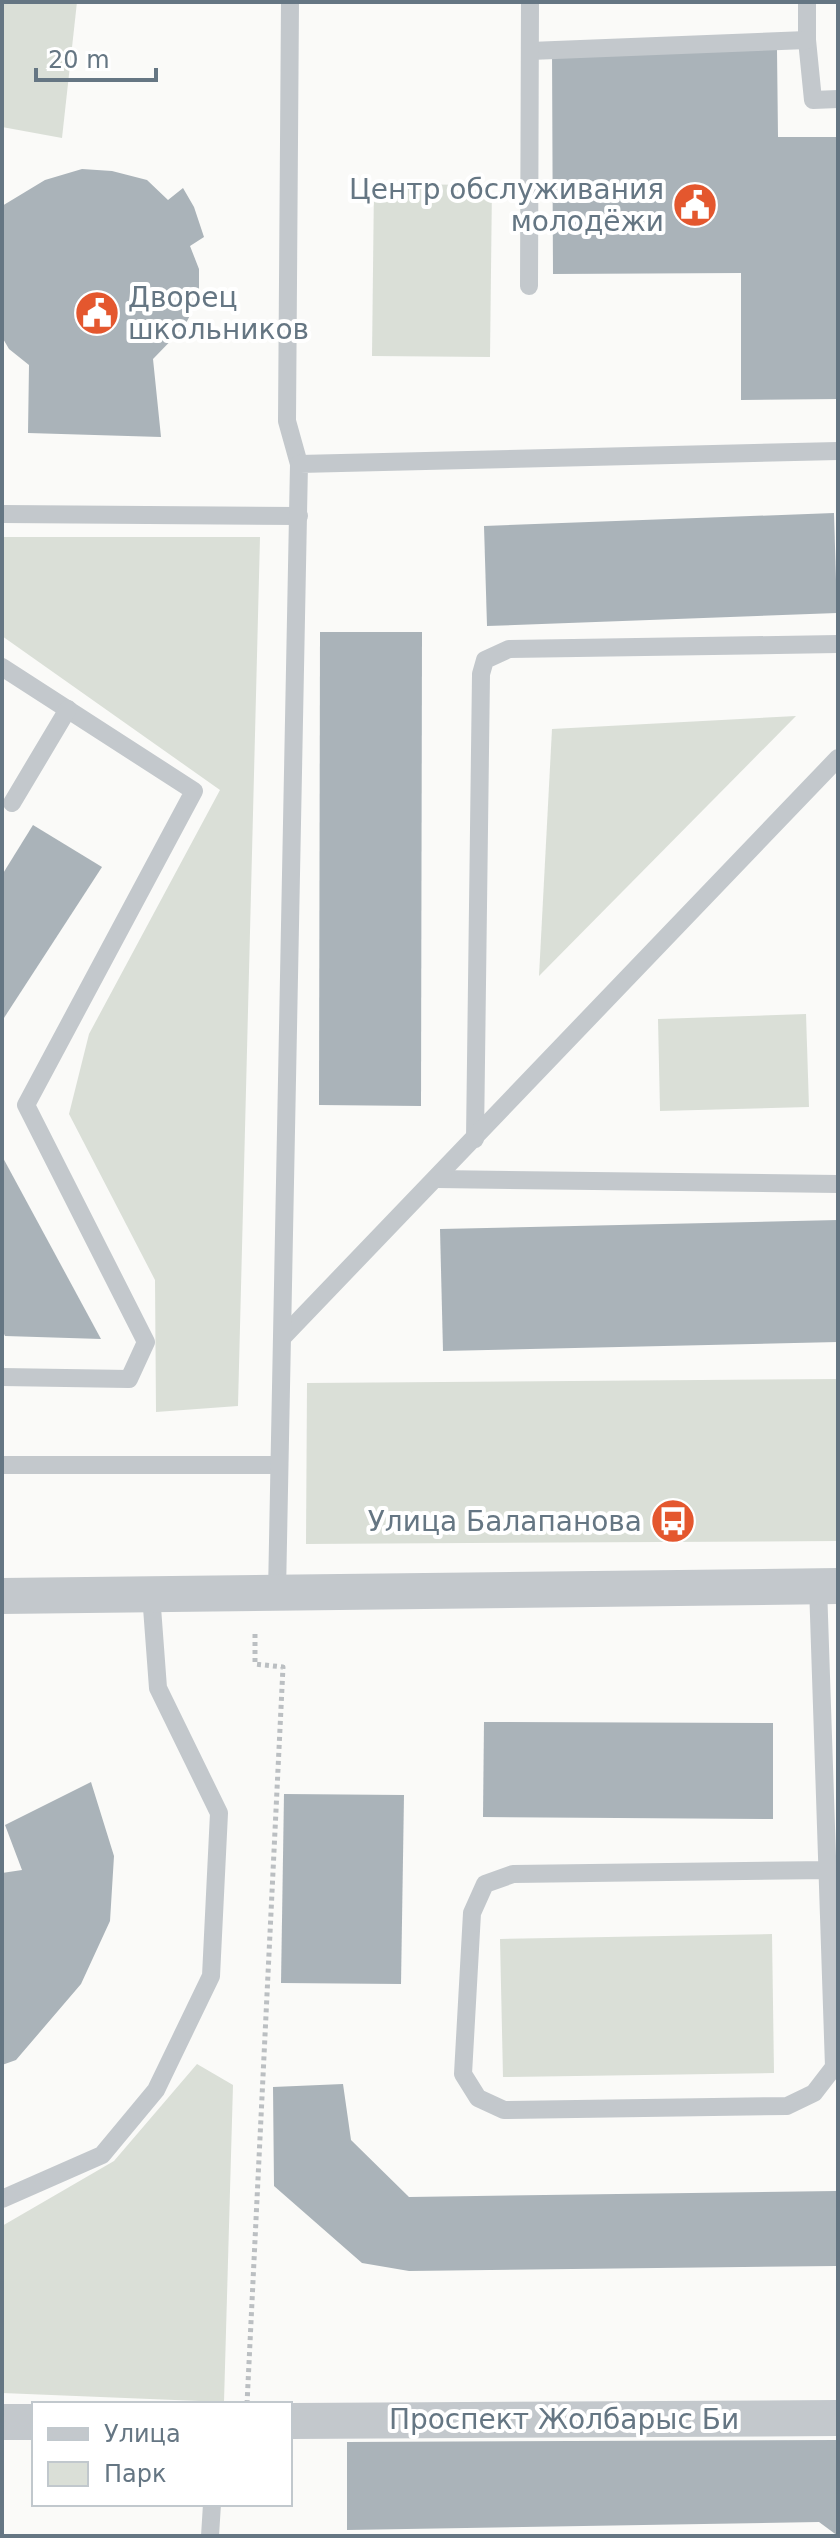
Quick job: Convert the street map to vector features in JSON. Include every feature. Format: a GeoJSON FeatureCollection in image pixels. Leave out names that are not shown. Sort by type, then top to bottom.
{"type":"FeatureCollection","features":[{"type":"Feature","properties":{"kind":"street"},"geometry":{"type":"LineString","coordinates":[[2,1596],[828,1586]]}},
{"type":"Feature","properties":{"kind":"street","name":"Проспект Жолбарыс Би"},"geometry":{"type":"LineString","coordinates":[[292,2421],[838,2418]]}},
{"type":"Feature","properties":{"kind":"street"},"geometry":{"type":"LineString","coordinates":[[2,2422],[32,2422]]}},
{"type":"Feature","properties":{"kind":"lane"},"geometry":{"type":"LineString","coordinates":[[265,1593],[279,1465],[299,516],[299,464],[287,421],[290,2]]}},
{"type":"Feature","properties":{"kind":"lane"},"geometry":{"type":"LineString","coordinates":[[529,286],[530,2]]}},
{"type":"Feature","properties":{"kind":"lane"},"geometry":{"type":"LineString","coordinates":[[807,2],[813,100],[838,99]]}},
{"type":"Feature","properties":{"kind":"lane"},"geometry":{"type":"LineString","coordinates":[[530,51],[807,40]]}},
{"type":"Feature","properties":{"kind":"lane"},"geometry":{"type":"LineString","coordinates":[[299,464],[838,451]]}},
{"type":"Feature","properties":{"kind":"lane"},"geometry":{"type":"LineString","coordinates":[[2,514],[299,516]]}},
{"type":"Feature","properties":{"kind":"lane"},"geometry":{"type":"LineString","coordinates":[[475,1139],[481,674],[485,660],[509,649],[838,644]]}},
{"type":"Feature","properties":{"kind":"lane"},"geometry":{"type":"LineString","coordinates":[[2,667],[194,791],[26,1105],[146,1342],[129,1379],[2,1377]]}},
{"type":"Feature","properties":{"kind":"lane"},"geometry":{"type":"LineString","coordinates":[[12,803],[68,709]]}},
{"type":"Feature","properties":{"kind":"lane"},"geometry":{"type":"LineString","coordinates":[[282,1338],[838,758]]}},
{"type":"Feature","properties":{"kind":"lane"},"geometry":{"type":"LineString","coordinates":[[437,1179],[838,1184]]}},
{"type":"Feature","properties":{"kind":"lane"},"geometry":{"type":"LineString","coordinates":[[2,1465],[279,1465]]}},
{"type":"Feature","properties":{"kind":"lane"},"geometry":{"type":"LineString","coordinates":[[828,1586],[834,2067],[814,2093],[787,2106],[504,2110],[478,2098],[463,2074],[472,1913],[485,1884],[513,1874],[830,1870]]}},
{"type":"Feature","properties":{"kind":"lane"},"geometry":{"type":"LineString","coordinates":[[2,2199],[102,2155],[156,2090],[211,1976],[219,1813],[158,1688],[151,1594]]}},
{"type":"Feature","properties":{"kind":"lane"},"geometry":{"type":"LineString","coordinates":[[210,2536],[212,2506]]}},
{"type":"Feature","properties":{"kind":"path"},"geometry":{"type":"LineString","coordinates":[[247,2402],[283,1667],[255,1664],[265,1593]]}},
{"type":"Feature","properties":{"kind":"green space"},"geometry":{"type":"Polygon","coordinates":[[[2,2],[77,2],[62,138],[2,127],[2,2]]]}},
{"type":"Feature","properties":{"kind":"green space"},"geometry":{"type":"Polygon","coordinates":[[[374,184],[492,185],[490,357],[372,356],[374,184]]]}},
{"type":"Feature","properties":{"kind":"green space"},"geometry":{"type":"Polygon","coordinates":[[[2,537],[260,537],[238,1406],[156,1412],[155,1280],[69,1114],[89,1034],[220,790],[2,636],[2,537]]]}},
{"type":"Feature","properties":{"kind":"green space"},"geometry":{"type":"Polygon","coordinates":[[[796,716],[539,976],[552,729],[796,716]]]}},
{"type":"Feature","properties":{"kind":"green space"},"geometry":{"type":"Polygon","coordinates":[[[806,1014],[809,1107],[660,1111],[658,1019],[806,1014]]]}},
{"type":"Feature","properties":{"kind":"green space"},"geometry":{"type":"Polygon","coordinates":[[[838,1379],[838,1541],[306,1544],[307,1383],[838,1379]]]}},
{"type":"Feature","properties":{"kind":"green space"},"geometry":{"type":"Polygon","coordinates":[[[772,1934],[774,2073],[503,2077],[500,1939],[772,1934]]]}},
{"type":"Feature","properties":{"kind":"green space"},"geometry":{"type":"Polygon","coordinates":[[[197,2064],[233,2085],[224,2402],[2,2393],[2,2226],[114,2161],[197,2064]]]}},
{"type":"Feature","properties":{"kind":"building","name":"Центр обслуживания молодёжи"},"geometry":{"type":"Polygon","coordinates":[[[777,50],[778,137],[838,137],[838,399],[741,400],[741,273],[553,274],[552,51],[777,50]]]}},
{"type":"Feature","properties":{"kind":"building","name":"Дворец школьников"},"geometry":{"type":"Polygon","coordinates":[[[82,169],[112,171],[147,180],[168,200],[183,188],[194,207],[204,237],[190,246],[199,269],[199,298],[184,327],[153,359],[161,437],[28,433],[29,365],[9,349],[2,337],[2,206],[45,180],[82,169]]]}},
{"type":"Feature","properties":{"kind":"building"},"geometry":{"type":"Polygon","coordinates":[[[834,513],[837,613],[487,626],[484,526],[834,513]]]}},
{"type":"Feature","properties":{"kind":"building"},"geometry":{"type":"Polygon","coordinates":[[[320,632],[422,632],[421,1106],[319,1105],[320,632]]]}},
{"type":"Feature","properties":{"kind":"building"},"geometry":{"type":"Polygon","coordinates":[[[33,825],[102,867],[2,1021],[2,875],[33,825]]]}},
{"type":"Feature","properties":{"kind":"building"},"geometry":{"type":"Polygon","coordinates":[[[2,1156],[101,1339],[5,1336],[2,1330],[2,1156]]]}},
{"type":"Feature","properties":{"kind":"building"},"geometry":{"type":"Polygon","coordinates":[[[838,1220],[838,1342],[443,1351],[440,1229],[838,1220]]]}},
{"type":"Feature","properties":{"kind":"building"},"geometry":{"type":"Polygon","coordinates":[[[484,1722],[773,1723],[773,1819],[483,1817],[484,1722]]]}},
{"type":"Feature","properties":{"kind":"building"},"geometry":{"type":"Polygon","coordinates":[[[91,1782],[114,1856],[110,1921],[81,1984],[16,2060],[2,2065],[2,1873],[22,1870],[5,1825],[91,1782]]]}},
{"type":"Feature","properties":{"kind":"building"},"geometry":{"type":"Polygon","coordinates":[[[284,1794],[404,1795],[401,1984],[281,1983],[284,1794]]]}},
{"type":"Feature","properties":{"kind":"building"},"geometry":{"type":"Polygon","coordinates":[[[343,2084],[351,2140],[409,2197],[836,2191],[836,2266],[409,2271],[362,2263],[274,2186],[273,2087],[343,2084]]]}},
{"type":"Feature","properties":{"kind":"building"},"geometry":{"type":"Polygon","coordinates":[[[838,2440],[838,2536],[819,2522],[347,2530],[347,2442],[838,2440]]]}},
{"type":"Feature","properties":{"kind":"place","name":"Центр обслуживания молодёжи"},"geometry":{"type":"Point","coordinates":[695,205]}},
{"type":"Feature","properties":{"kind":"place","name":"Дворец школьников"},"geometry":{"type":"Point","coordinates":[97,313]}},
{"type":"Feature","properties":{"kind":"place","name":"Улица Балапанова"},"geometry":{"type":"Point","coordinates":[673,1521]}}]}
